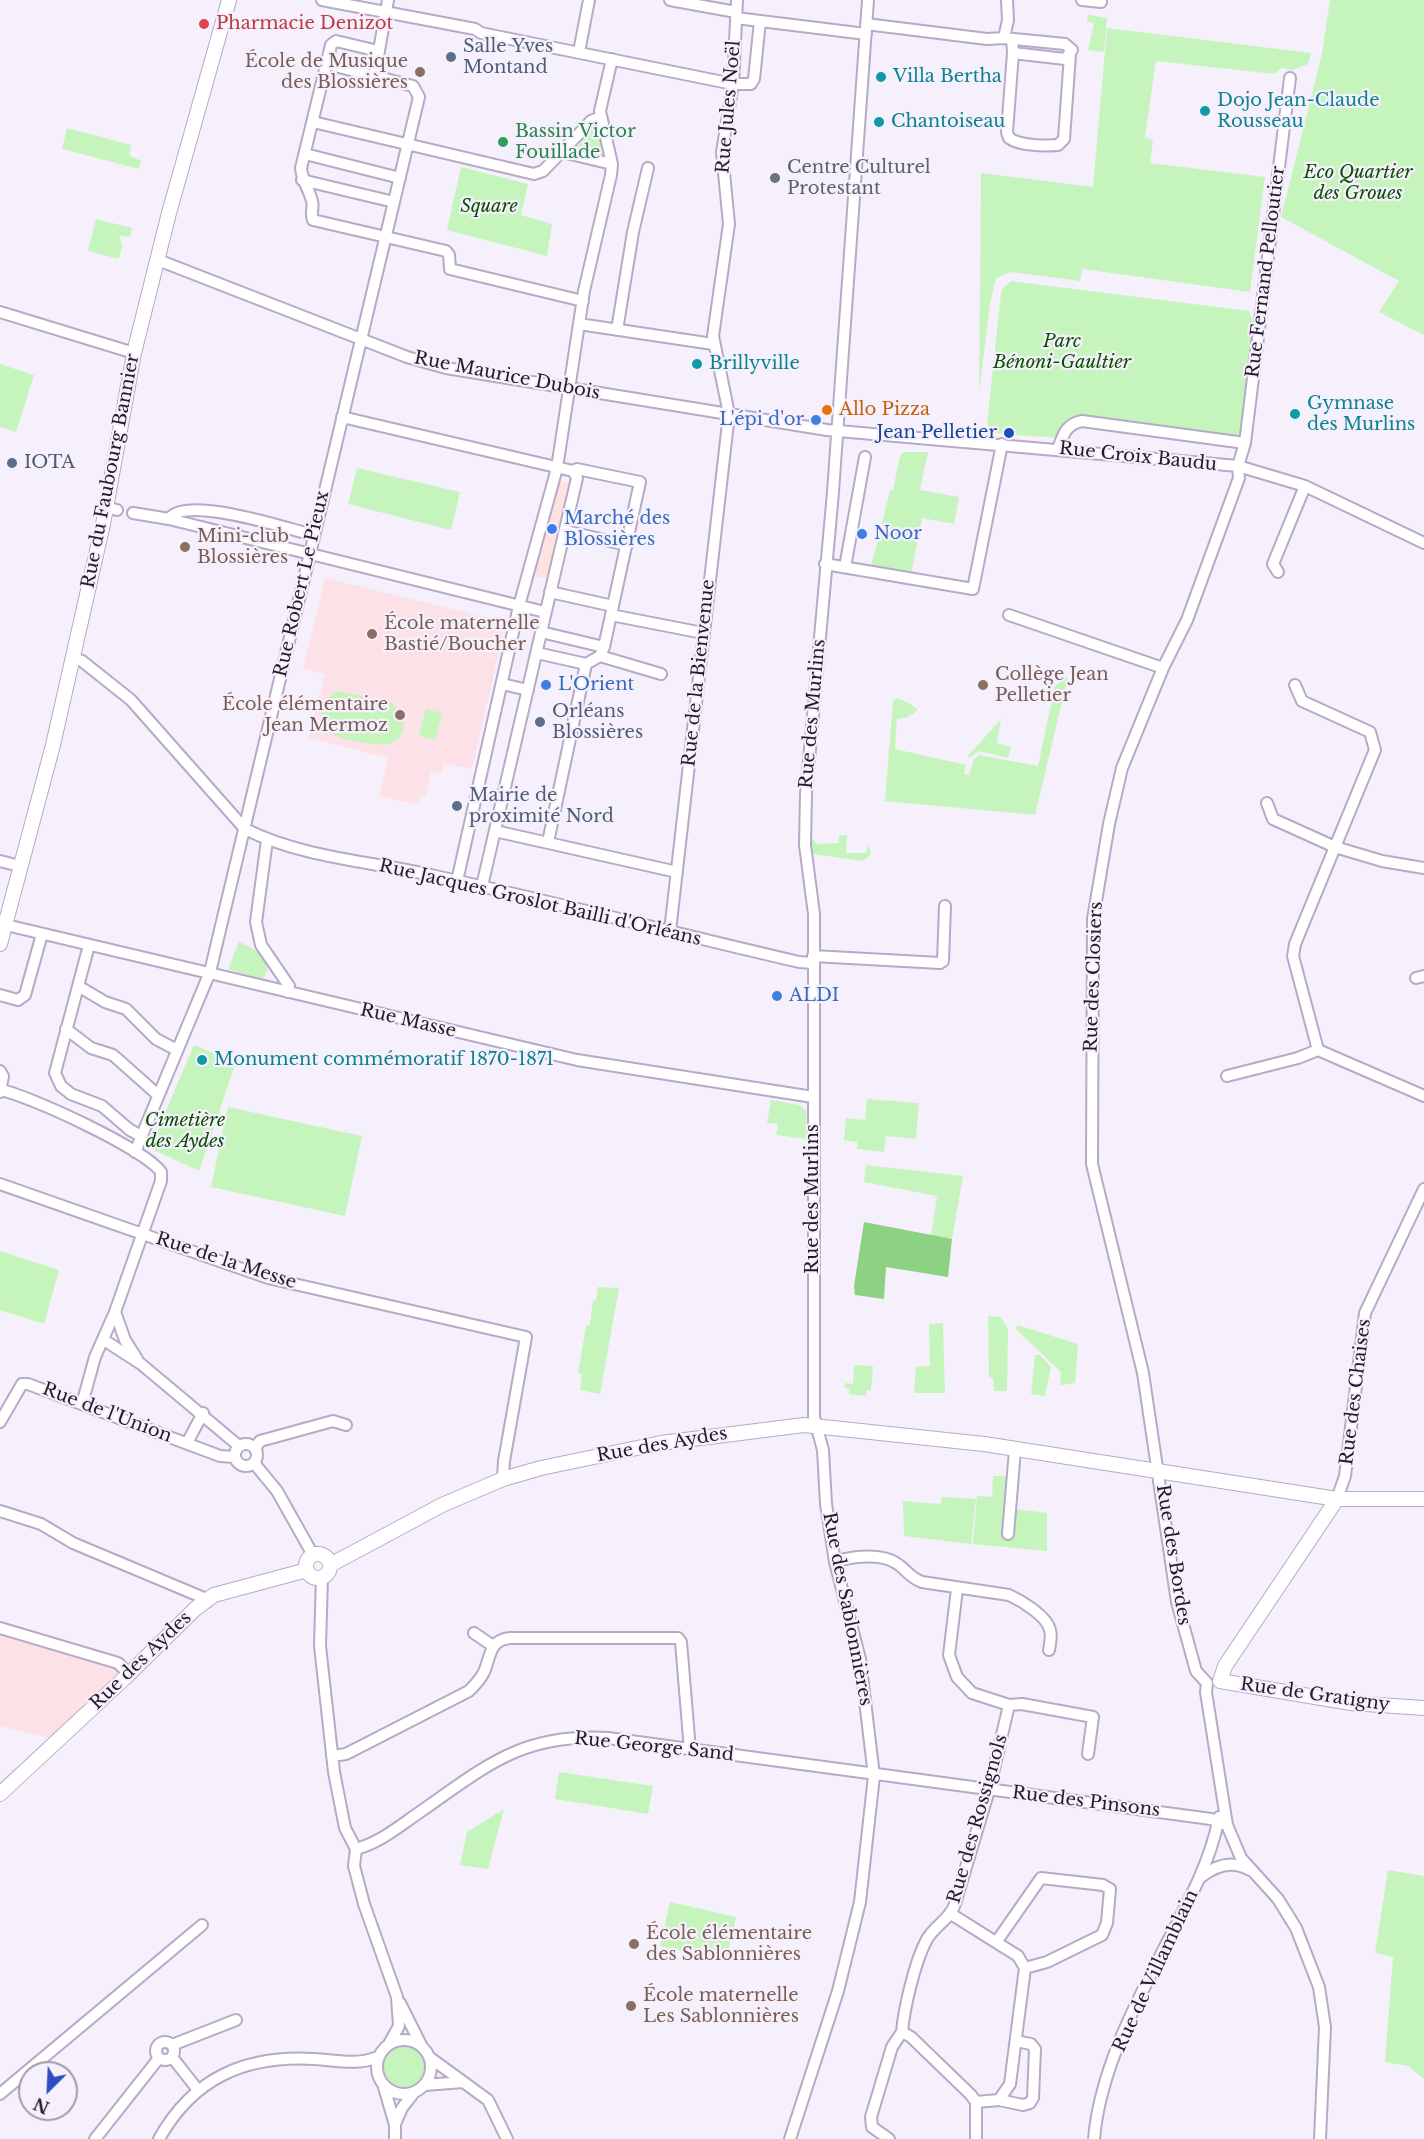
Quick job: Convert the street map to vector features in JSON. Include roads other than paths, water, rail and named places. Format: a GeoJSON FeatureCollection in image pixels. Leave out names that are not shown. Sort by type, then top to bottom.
{"type":"FeatureCollection","features":[{"type":"Feature","properties":{"kind":"street","name":"Rue du Faubourg Bannier"},"geometry":{"type":"LineString","coordinates":[[0,944],[53,745],[111,508],[134,353],[229,0]]}},
{"type":"Feature","properties":{"kind":"street"},"geometry":{"type":"LineString","coordinates":[[322,0],[733,84],[751,84],[754,79],[760,21]]}},
{"type":"Feature","properties":{"kind":"street"},"geometry":{"type":"LineString","coordinates":[[378,77],[375,68],[388,0]]}},
{"type":"Feature","properties":{"kind":"street"},"geometry":{"type":"LineString","coordinates":[[579,52],[589,0]]}},
{"type":"Feature","properties":{"kind":"street"},"geometry":{"type":"LineString","coordinates":[[670,0],[760,21],[987,39],[1008,39],[1065,44],[1072,50],[1064,139],[1058,145],[1018,142],[1009,138],[1007,132],[1013,53],[1008,39],[1007,0]]}},
{"type":"Feature","properties":{"kind":"street","name":"Rue Jules Noël"},"geometry":{"type":"LineString","coordinates":[[729,414],[729,404],[713,344],[729,224],[722,152],[733,84],[737,0]]}},
{"type":"Feature","properties":{"kind":"street","name":"Rue des Murlins"},"geometry":{"type":"LineString","coordinates":[[818,1429],[814,1417],[814,914],[804,832],[868,0]]}},
{"type":"Feature","properties":{"kind":"street"},"geometry":{"type":"LineString","coordinates":[[1082,0],[1101,2]]}},
{"type":"Feature","properties":{"kind":"street"},"geometry":{"type":"LineString","coordinates":[[378,51],[333,42],[305,154],[302,180],[313,202],[310,213],[313,220],[446,251],[449,255],[450,269],[583,301]]}},
{"type":"Feature","properties":{"kind":"street"},"geometry":{"type":"LineString","coordinates":[[1013,53],[1065,59],[1070,56]]}},
{"type":"Feature","properties":{"kind":"street"},"geometry":{"type":"LineString","coordinates":[[457,880],[519,606],[557,468],[583,301],[612,164],[600,108],[612,59]]}},
{"type":"Feature","properties":{"kind":"street"},"geometry":{"type":"LineString","coordinates":[[327,64],[378,77]]}},
{"type":"Feature","properties":{"kind":"street","name":"Rue Robert Le Pieux"},"geometry":{"type":"LineString","coordinates":[[135,1152],[210,972],[419,97],[413,86],[378,77]]}},
{"type":"Feature","properties":{"kind":"street","name":"Rue Fernand Pelloutier"},"geometry":{"type":"LineString","coordinates":[[1238,466],[1245,443],[1290,78]]}},
{"type":"Feature","properties":{"kind":"street"},"geometry":{"type":"LineString","coordinates":[[313,122],[534,174],[543,171],[591,121],[601,117]]}},
{"type":"Feature","properties":{"kind":"street"},"geometry":{"type":"LineString","coordinates":[[562,152],[612,164]]}},
{"type":"Feature","properties":{"kind":"street"},"geometry":{"type":"LineString","coordinates":[[305,154],[400,178]]}},
{"type":"Feature","properties":{"kind":"street"},"geometry":{"type":"LineString","coordinates":[[617,330],[633,232],[648,168]]}},
{"type":"Feature","properties":{"kind":"street"},"geometry":{"type":"LineString","coordinates":[[302,180],[394,202]]}},
{"type":"Feature","properties":{"kind":"street","name":"Rue Maurice Dubois"},"geometry":{"type":"LineString","coordinates":[[158,260],[407,357],[446,368],[836,430]]}},
{"type":"Feature","properties":{"kind":"street"},"geometry":{"type":"LineString","coordinates":[[0,312],[134,353]]}},
{"type":"Feature","properties":{"kind":"street"},"geometry":{"type":"LineString","coordinates":[[579,324],[713,344]]}},
{"type":"Feature","properties":{"kind":"street","name":"Rue de la Bienvenue"},"geometry":{"type":"LineString","coordinates":[[670,931],[729,414]]}},
{"type":"Feature","properties":{"kind":"street"},"geometry":{"type":"LineString","coordinates":[[342,417],[557,468],[573,471],[577,469],[640,482],[602,651],[586,664],[548,842]]}},
{"type":"Feature","properties":{"kind":"street"},"geometry":{"type":"LineString","coordinates":[[1058,449],[1067,428],[1073,423],[1083,421],[1245,443]]}},
{"type":"Feature","properties":{"kind":"street","name":"Rue Croix Baudu"},"geometry":{"type":"LineString","coordinates":[[836,430],[1238,466],[1305,486],[1424,543]]}},
{"type":"Feature","properties":{"kind":"street"},"geometry":{"type":"LineString","coordinates":[[825,564],[973,589],[976,585],[1002,444]]}},
{"type":"Feature","properties":{"kind":"street"},"geometry":{"type":"LineString","coordinates":[[845,567],[865,457]]}},
{"type":"Feature","properties":{"kind":"street","name":"Rue des Closiers"},"geometry":{"type":"LineString","coordinates":[[1159,1471],[1143,1373],[1092,1164],[1090,1081],[1095,948],[1093,919],[1108,824],[1122,768],[1163,668],[1187,620],[1227,516],[1239,478],[1238,466]]}},
{"type":"Feature","properties":{"kind":"street"},"geometry":{"type":"LineString","coordinates":[[482,886],[577,478],[573,471]]}},
{"type":"Feature","properties":{"kind":"street"},"geometry":{"type":"LineString","coordinates":[[1278,572],[1273,564],[1305,486]]}},
{"type":"Feature","properties":{"kind":"street"},"geometry":{"type":"LineString","coordinates":[[169,519],[172,514],[199,508],[313,535]]}},
{"type":"Feature","properties":{"kind":"street"},"geometry":{"type":"LineString","coordinates":[[133,513],[169,519],[546,612]]}},
{"type":"Feature","properties":{"kind":"street"},"geometry":{"type":"LineString","coordinates":[[565,531],[627,545]]}},
{"type":"Feature","properties":{"kind":"street"},"geometry":{"type":"LineString","coordinates":[[550,592],[612,611],[703,633]]}},
{"type":"Feature","properties":{"kind":"street"},"geometry":{"type":"LineString","coordinates":[[1009,615],[1163,668]]}},
{"type":"Feature","properties":{"kind":"street"},"geometry":{"type":"LineString","coordinates":[[541,632],[602,651],[661,674]]}},
{"type":"Feature","properties":{"kind":"street"},"geometry":{"type":"LineString","coordinates":[[537,653],[586,664]]}},
{"type":"Feature","properties":{"kind":"street"},"geometry":{"type":"LineString","coordinates":[[73,658],[82,661],[131,700],[245,829]]}},
{"type":"Feature","properties":{"kind":"street"},"geometry":{"type":"LineString","coordinates":[[502,684],[528,690]]}},
{"type":"Feature","properties":{"kind":"street"},"geometry":{"type":"LineString","coordinates":[[1295,685],[1302,701],[1370,732],[1375,750],[1295,944],[1293,956],[1318,1050]]}},
{"type":"Feature","properties":{"kind":"street"},"geometry":{"type":"LineString","coordinates":[[1267,803],[1273,819],[1335,848],[1382,861],[1424,868]]}},
{"type":"Feature","properties":{"kind":"street","name":"Rue Jacques Groslot Bailli d'Orléans"},"geometry":{"type":"LineString","coordinates":[[245,829],[267,840],[372,866],[457,880],[799,962],[814,959],[940,963],[943,961],[945,906]]}},
{"type":"Feature","properties":{"kind":"street"},"geometry":{"type":"LineString","coordinates":[[495,831],[677,872]]}},
{"type":"Feature","properties":{"kind":"street"},"geometry":{"type":"LineString","coordinates":[[267,840],[256,922],[261,945],[289,986],[288,992]]}},
{"type":"Feature","properties":{"kind":"street"},"geometry":{"type":"LineString","coordinates":[[0,861],[20,866]]}},
{"type":"Feature","properties":{"kind":"street","name":"Rue Masse"},"geometry":{"type":"LineString","coordinates":[[6,925],[577,1060],[813,1097]]}},
{"type":"Feature","properties":{"kind":"street"},"geometry":{"type":"LineString","coordinates":[[0,996],[18,1000],[25,995],[42,934]]}},
{"type":"Feature","properties":{"kind":"street"},"geometry":{"type":"LineString","coordinates":[[89,945],[55,1073],[61,1086],[71,1094],[102,1106],[130,1130],[141,1136]]}},
{"type":"Feature","properties":{"kind":"street"},"geometry":{"type":"LineString","coordinates":[[78,986],[105,1002],[126,1009],[156,1039],[177,1050]]}},
{"type":"Feature","properties":{"kind":"street"},"geometry":{"type":"LineString","coordinates":[[66,1029],[91,1048],[113,1055],[158,1095]]}},
{"type":"Feature","properties":{"kind":"street"},"geometry":{"type":"LineString","coordinates":[[1227,1076],[1298,1058],[1318,1050],[1424,1096]]}},
{"type":"Feature","properties":{"kind":"street"},"geometry":{"type":"LineString","coordinates":[[0,1071],[3,1076],[0,1091],[37,1100],[156,1164],[161,1172],[161,1181],[143,1234],[115,1312],[95,1357],[82,1404]]}},
{"type":"Feature","properties":{"kind":"street","name":"Rue de la Messe"},"geometry":{"type":"LineString","coordinates":[[0,1184],[268,1278],[526,1337],[503,1479]]}},
{"type":"Feature","properties":{"kind":"street","name":"Rue des Chaises"},"geometry":{"type":"LineString","coordinates":[[1337,1499],[1345,1476],[1365,1313],[1424,1189]]}},
{"type":"Feature","properties":{"kind":"street"},"geometry":{"type":"LineString","coordinates":[[115,1312],[125,1340],[141,1364]]}},
{"type":"Feature","properties":{"kind":"street"},"geometry":{"type":"LineString","coordinates":[[104,1340],[141,1364],[203,1413],[239,1446]]}},
{"type":"Feature","properties":{"kind":"street","name":"Rue de l'Union"},"geometry":{"type":"LineString","coordinates":[[0,1422],[22,1384],[34,1385],[228,1458],[234,1457]]}},
{"type":"Feature","properties":{"kind":"street"},"geometry":{"type":"LineString","coordinates":[[187,1443],[203,1413]]}},
{"type":"Feature","properties":{"kind":"street"},"geometry":{"type":"LineString","coordinates":[[255,1449],[260,1441],[333,1421],[346,1425]]}},
{"type":"Feature","properties":{"kind":"street","name":"Rue des Aydes"},"geometry":{"type":"LineString","coordinates":[[330,1565],[442,1505],[503,1479],[559,1463],[661,1443],[804,1425],[818,1429],[833,1428],[1015,1450],[1337,1499],[1424,1499]]}},
{"type":"Feature","properties":{"kind":"street","name":"Rue des Sablonnières"},"geometry":{"type":"LineString","coordinates":[[790,2139],[840,1982],[858,1913],[866,1866],[874,1776],[860,1659],[835,1562],[826,1504],[823,1450],[818,1429]]}},
{"type":"Feature","properties":{"kind":"street"},"geometry":{"type":"LineString","coordinates":[[249,1444],[255,1449],[257,1458],[254,1463],[244,1466],[234,1457],[239,1446],[249,1444]]}},
{"type":"Feature","properties":{"kind":"street"},"geometry":{"type":"LineString","coordinates":[[1008,1534],[1015,1450]]}},
{"type":"Feature","properties":{"kind":"street"},"geometry":{"type":"LineString","coordinates":[[254,1463],[277,1491],[313,1555]]}},
{"type":"Feature","properties":{"kind":"street","name":"Rue des Bordes"},"geometry":{"type":"LineString","coordinates":[[1159,1471],[1177,1602],[1196,1671],[1213,1682],[1222,1804]]}},
{"type":"Feature","properties":{"kind":"street"},"geometry":{"type":"LineString","coordinates":[[1213,1682],[1337,1499]]}},
{"type":"Feature","properties":{"kind":"street"},"geometry":{"type":"LineString","coordinates":[[0,1511],[40,1524],[73,1543],[204,1598],[207,1602]]}},
{"type":"Feature","properties":{"kind":"street"},"geometry":{"type":"LineString","coordinates":[[313,1555],[324,1555],[330,1565],[328,1572],[322,1577],[313,1576],[306,1570],[306,1563],[313,1555]]}},
{"type":"Feature","properties":{"kind":"street"},"geometry":{"type":"LineString","coordinates":[[835,1562],[881,1557],[898,1563],[912,1578],[957,1589],[1009,1595],[1020,1600],[1048,1624],[1051,1633],[1049,1650]]}},
{"type":"Feature","properties":{"kind":"street","name":"Rue des Aydes"},"geometry":{"type":"LineString","coordinates":[[0,1794],[195,1609],[214,1595],[306,1570]]}},
{"type":"Feature","properties":{"kind":"street"},"geometry":{"type":"LineString","coordinates":[[322,1577],[320,1646],[332,1756],[345,1828],[356,1849],[354,1866],[364,1904],[397,1998],[421,2046],[429,2057],[488,2100],[507,2139]]}},
{"type":"Feature","properties":{"kind":"street"},"geometry":{"type":"LineString","coordinates":[[957,1589],[949,1655],[957,1677],[972,1693],[1009,1705],[1022,1704],[1093,1717],[1088,1754]]}},
{"type":"Feature","properties":{"kind":"street"},"geometry":{"type":"LineString","coordinates":[[0,1628],[118,1663],[129,1674]]}},
{"type":"Feature","properties":{"kind":"street"},"geometry":{"type":"LineString","coordinates":[[474,1633],[493,1646]]}},
{"type":"Feature","properties":{"kind":"street"},"geometry":{"type":"LineString","coordinates":[[332,1756],[346,1754],[469,1691],[479,1681],[493,1646],[502,1639],[510,1638],[678,1638],[682,1654],[690,1750]]}},
{"type":"Feature","properties":{"kind":"street","name":"Rue de Gratigny"},"geometry":{"type":"LineString","coordinates":[[1213,1682],[1351,1703],[1424,1708]]}},
{"type":"Feature","properties":{"kind":"street","name":"Rue des Rossignols"},"geometry":{"type":"LineString","coordinates":[[889,2139],[873,2127],[871,2117],[892,2047],[902,2032],[903,2016],[926,1942],[951,1914],[989,1790],[1009,1705]]}},
{"type":"Feature","properties":{"kind":"street","name":"Rue George Sand"},"geometry":{"type":"LineString","coordinates":[[356,1849],[385,1837],[501,1757],[537,1743],[587,1737],[874,1776]]}},
{"type":"Feature","properties":{"kind":"street","name":"Rue des Pinsons"},"geometry":{"type":"LineString","coordinates":[[874,1776],[1211,1819],[1222,1824]]}},
{"type":"Feature","properties":{"kind":"street","name":"Rue de Villamblain"},"geometry":{"type":"LineString","coordinates":[[1094,2139],[1105,2085],[1126,2028],[1201,1877],[1215,1836],[1222,1824],[1222,1804]]}},
{"type":"Feature","properties":{"kind":"street"},"geometry":{"type":"LineString","coordinates":[[1222,1824],[1241,1858],[1278,1899],[1296,1928],[1319,1987],[1325,2027],[1320,2139]]}},
{"type":"Feature","properties":{"kind":"street"},"geometry":{"type":"LineString","coordinates":[[1215,1836],[1216,1850],[1225,1865]]}},
{"type":"Feature","properties":{"kind":"street"},"geometry":{"type":"LineString","coordinates":[[1201,1877],[1212,1869],[1225,1865],[1240,1866],[1257,1874]]}},
{"type":"Feature","properties":{"kind":"street"},"geometry":{"type":"LineString","coordinates":[[997,1941],[1041,1878],[1103,1885],[1110,1889],[1107,1923],[1102,1935],[1047,1962],[1025,1968]]}},
{"type":"Feature","properties":{"kind":"street"},"geometry":{"type":"LineString","coordinates":[[951,1914],[997,1941],[1022,1959],[1025,1968],[1010,2084],[999,2100]]}},
{"type":"Feature","properties":{"kind":"street"},"geometry":{"type":"LineString","coordinates":[[0,2094],[202,1925]]}},
{"type":"Feature","properties":{"kind":"street"},"geometry":{"type":"LineString","coordinates":[[159,2139],[171,2118],[198,2090],[214,2078],[230,2071],[274,2060],[315,2059],[356,2063],[378,2057],[390,2044],[399,2026],[397,1998]]}},
{"type":"Feature","properties":{"kind":"street"},"geometry":{"type":"LineString","coordinates":[[172,2045],[236,2020]]}},
{"type":"Feature","properties":{"kind":"street"},"geometry":{"type":"LineString","coordinates":[[902,2032],[955,2079],[976,2102],[976,2139]]}},
{"type":"Feature","properties":{"kind":"street"},"geometry":{"type":"LineString","coordinates":[[390,2044],[405,2040],[421,2046]]}},
{"type":"Feature","properties":{"kind":"street"},"geometry":{"type":"LineString","coordinates":[[976,2102],[999,2100],[1023,2106],[1030,2103],[1033,2098],[1035,2049],[1031,2044],[1016,2041]]}},
{"type":"Feature","properties":{"kind":"street"},"geometry":{"type":"LineString","coordinates":[[167,2042],[172,2045],[174,2050],[172,2057],[165,2061],[159,2058],[156,2050],[159,2045],[167,2042]]}},
{"type":"Feature","properties":{"kind":"street"},"geometry":{"type":"LineString","coordinates":[[172,2057],[198,2090]]}},
{"type":"Feature","properties":{"kind":"street"},"geometry":{"type":"LineString","coordinates":[[378,2057],[376,2073],[383,2086],[395,2125]]}},
{"type":"Feature","properties":{"kind":"street"},"geometry":{"type":"LineString","coordinates":[[394,2139],[395,2125],[402,2108],[413,2094],[425,2085],[431,2071],[429,2057]]}},
{"type":"Feature","properties":{"kind":"street"},"geometry":{"type":"LineString","coordinates":[[96,2139],[159,2058]]}},
{"type":"Feature","properties":{"kind":"street"},"geometry":{"type":"LineString","coordinates":[[425,2085],[463,2082]]}},
{"type":"Feature","properties":{"kind":"street"},"geometry":{"type":"LineString","coordinates":[[383,2086],[396,2094],[413,2094]]}},
{"type":"Feature","properties":{"kind":"place","name":"Pharmacie Denizot"},"geometry":{"type":"Point","coordinates":[204,24]}},
{"type":"Feature","properties":{"kind":"place","name":"Salle Yves Montand"},"geometry":{"type":"Point","coordinates":[451,57]}},
{"type":"Feature","properties":{"kind":"place","name":"École de Musique des Blossières"},"geometry":{"type":"Point","coordinates":[420,72]}},
{"type":"Feature","properties":{"kind":"place","name":"Villa Bertha"},"geometry":{"type":"Point","coordinates":[881,77]}},
{"type":"Feature","properties":{"kind":"place","name":"Dojo Jean-Claude Rousseau"},"geometry":{"type":"Point","coordinates":[1205,111]}},
{"type":"Feature","properties":{"kind":"place","name":"Chantoiseau"},"geometry":{"type":"Point","coordinates":[879,122]}},
{"type":"Feature","properties":{"kind":"place","name":"Bassin Victor Fouillade"},"geometry":{"type":"Point","coordinates":[503,142]}},
{"type":"Feature","properties":{"kind":"place","name":"Centre Culturel Protestant"},"geometry":{"type":"Point","coordinates":[775,178]}},
{"type":"Feature","properties":{"kind":"place","name":"Brillyville"},"geometry":{"type":"Point","coordinates":[697,364]}},
{"type":"Feature","properties":{"kind":"place","name":"Allo Pizza"},"geometry":{"type":"Point","coordinates":[827,410]}},
{"type":"Feature","properties":{"kind":"place","name":"Gymnase des Murlins"},"geometry":{"type":"Point","coordinates":[1295,414]}},
{"type":"Feature","properties":{"kind":"place","name":"L'épi d'or"},"geometry":{"type":"Point","coordinates":[816,420]}},
{"type":"Feature","properties":{"kind":"place","name":"Jean Pelletier"},"geometry":{"type":"Point","coordinates":[1009,433]}},
{"type":"Feature","properties":{"kind":"place","name":"IOTA"},"geometry":{"type":"Point","coordinates":[12,463]}},
{"type":"Feature","properties":{"kind":"place","name":"Marché des Blossières"},"geometry":{"type":"Point","coordinates":[552,529]}},
{"type":"Feature","properties":{"kind":"place","name":"Noor"},"geometry":{"type":"Point","coordinates":[862,534]}},
{"type":"Feature","properties":{"kind":"place","name":"Mini-club Blossières"},"geometry":{"type":"Point","coordinates":[185,547]}},
{"type":"Feature","properties":{"kind":"place","name":"École maternelle Bastié/Boucher"},"geometry":{"type":"Point","coordinates":[372,634]}},
{"type":"Feature","properties":{"kind":"place","name":"L'Orient"},"geometry":{"type":"Point","coordinates":[546,685]}},
{"type":"Feature","properties":{"kind":"place","name":"Collège Jean Pelletier"},"geometry":{"type":"Point","coordinates":[983,685]}},
{"type":"Feature","properties":{"kind":"place","name":"École élémentaire Jean Mermoz"},"geometry":{"type":"Point","coordinates":[400,715]}},
{"type":"Feature","properties":{"kind":"place","name":"Orléans Blossières"},"geometry":{"type":"Point","coordinates":[540,722]}},
{"type":"Feature","properties":{"kind":"place","name":"Mairie de proximité Nord"},"geometry":{"type":"Point","coordinates":[457,806]}},
{"type":"Feature","properties":{"kind":"place","name":"ALDI"},"geometry":{"type":"Point","coordinates":[777,996]}},
{"type":"Feature","properties":{"kind":"place","name":"Monument commémoratif 1870-1871"},"geometry":{"type":"Point","coordinates":[202,1060]}},
{"type":"Feature","properties":{"kind":"place","name":"École élémentaire des Sablonnières"},"geometry":{"type":"Point","coordinates":[634,1944]}},
{"type":"Feature","properties":{"kind":"place","name":"École maternelle Les Sablonnières"},"geometry":{"type":"Point","coordinates":[631,2006]}},
{"type":"Feature","properties":{"kind":"park label","name":"Eco Quartier des Groues"},"geometry":{"type":"Point","coordinates":[1358,183]}},
{"type":"Feature","properties":{"kind":"park label","name":"Square"},"geometry":{"type":"Point","coordinates":[489,207]}},
{"type":"Feature","properties":{"kind":"park label","name":"Parc Bénoni-Gaultier"},"geometry":{"type":"Point","coordinates":[1062,352]}},
{"type":"Feature","properties":{"kind":"park label","name":"Cimetière des Aydes"},"geometry":{"type":"Point","coordinates":[185,1131]}}]}
